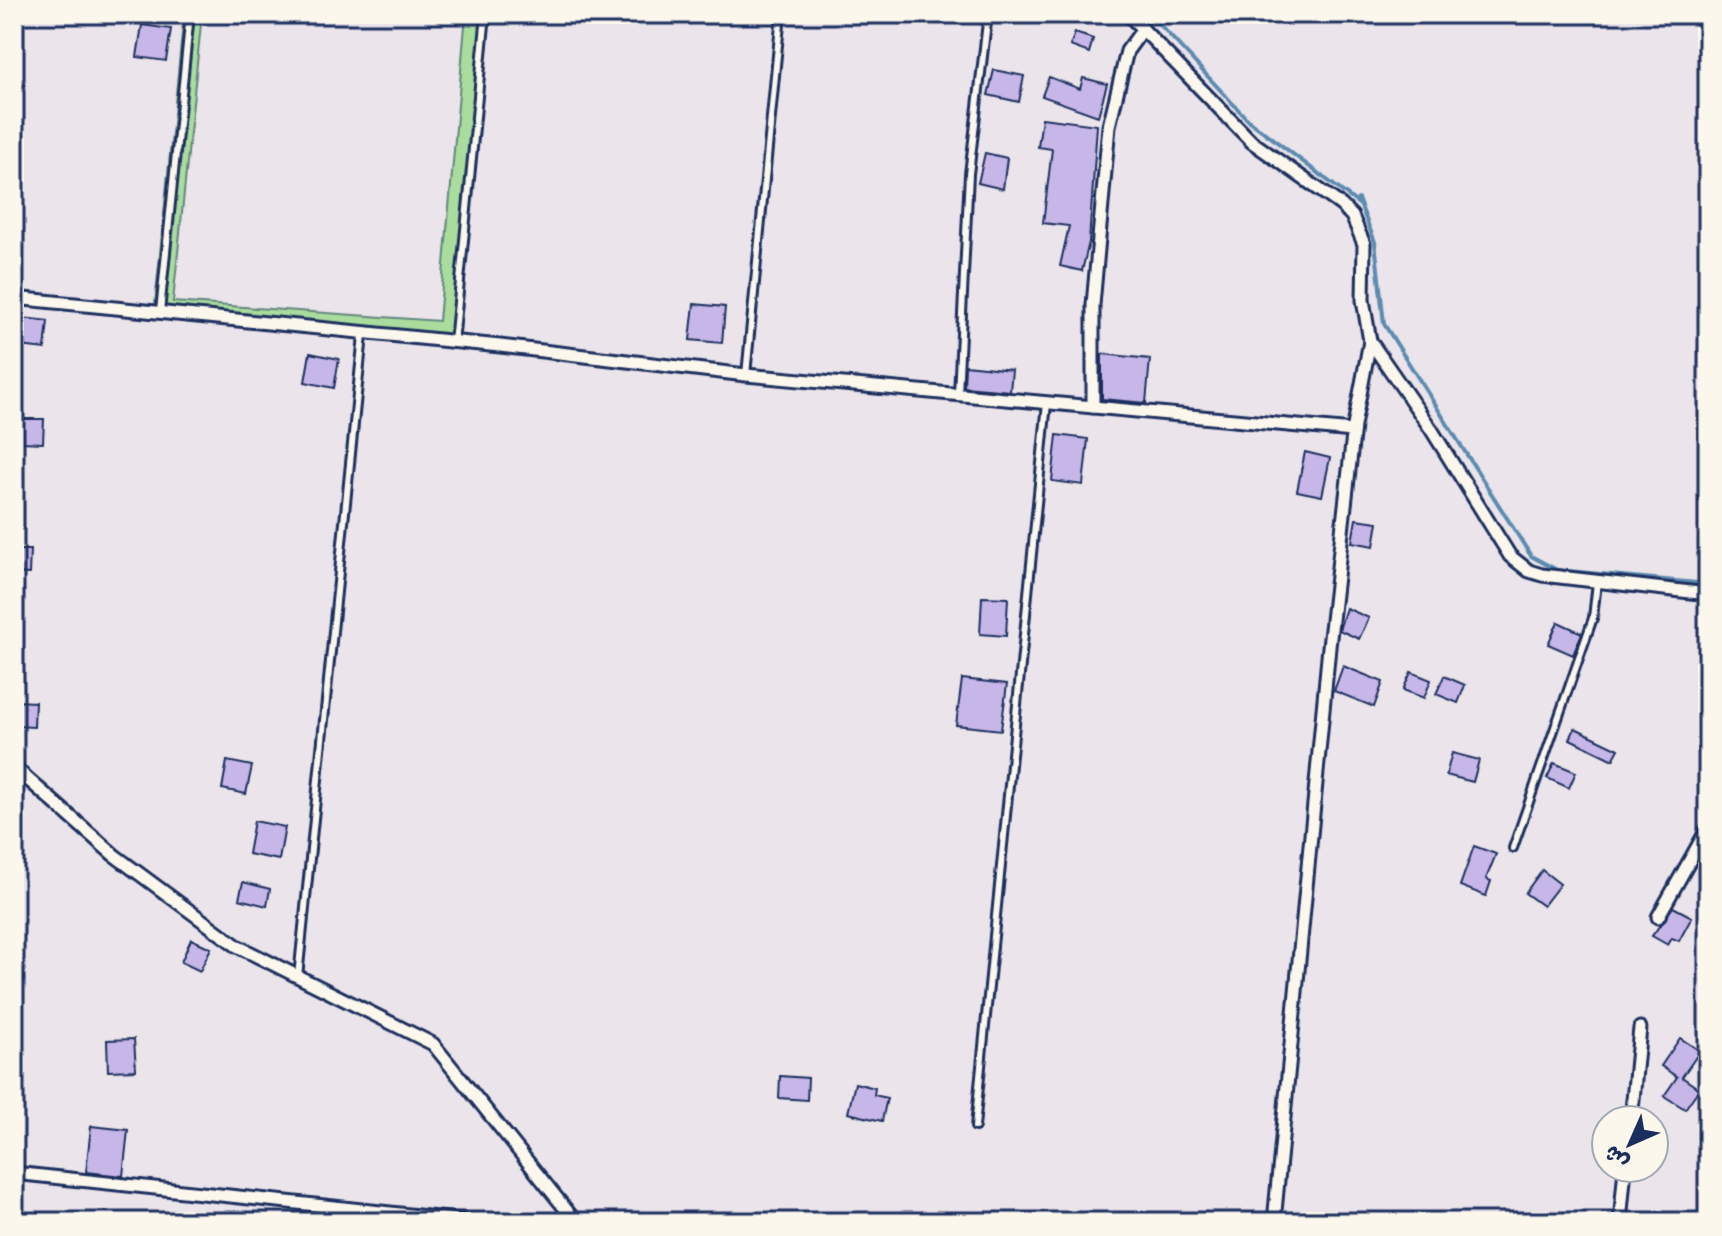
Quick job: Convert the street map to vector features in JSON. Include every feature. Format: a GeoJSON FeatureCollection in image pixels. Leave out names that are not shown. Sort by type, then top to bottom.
{"type":"FeatureCollection","features":[{"type":"Feature","properties":{"kind":"street"},"geometry":{"type":"LineString","coordinates":[[1128,14],[1252,142],[1328,194],[1352,216],[1364,244],[1363,300],[1370,341],[1353,431],[1329,647],[1274,1222]]}},
{"type":"Feature","properties":{"kind":"street"},"geometry":{"type":"LineString","coordinates":[[1093,407],[1093,305],[1109,126],[1127,51],[1143,29]]}},
{"type":"Feature","properties":{"kind":"street"},"geometry":{"type":"LineString","coordinates":[[14,298],[746,375],[1353,431]]}},
{"type":"Feature","properties":{"kind":"street"},"geometry":{"type":"LineString","coordinates":[[1370,341],[1431,429],[1510,556],[1529,571],[1708,594]]}},
{"type":"Feature","properties":{"kind":"street"},"geometry":{"type":"LineString","coordinates":[[14,767],[114,855],[226,938],[433,1044],[576,1222]]}},
{"type":"Feature","properties":{"kind":"street"},"geometry":{"type":"LineString","coordinates":[[1658,917],[1708,828]]}},
{"type":"Feature","properties":{"kind":"street"},"geometry":{"type":"LineString","coordinates":[[1633,1104],[1640,1028]]}},
{"type":"Feature","properties":{"kind":"street"},"geometry":{"type":"LineString","coordinates":[[14,1173],[475,1222]]}},
{"type":"Feature","properties":{"kind":"street"},"geometry":{"type":"LineString","coordinates":[[1620,1222],[1624,1184]]}},
{"type":"Feature","properties":{"kind":"street"},"geometry":{"type":"LineString","coordinates":[[352,1222],[360,1209]]}},
{"type":"Feature","properties":{"kind":"lane"},"geometry":{"type":"LineString","coordinates":[[160,315],[190,14]]}},
{"type":"Feature","properties":{"kind":"lane"},"geometry":{"type":"LineString","coordinates":[[454,343],[486,14]]}},
{"type":"Feature","properties":{"kind":"lane"},"geometry":{"type":"LineString","coordinates":[[746,375],[781,14]]}},
{"type":"Feature","properties":{"kind":"lane"},"geometry":{"type":"LineString","coordinates":[[958,394],[969,174],[988,14]]}},
{"type":"Feature","properties":{"kind":"lane"},"geometry":{"type":"LineString","coordinates":[[298,977],[363,335]]}},
{"type":"Feature","properties":{"kind":"lane"},"geometry":{"type":"LineString","coordinates":[[975,1127],[1047,403]]}},
{"type":"Feature","properties":{"kind":"lane"},"geometry":{"type":"LineString","coordinates":[[1513,848],[1593,618],[1597,582]]}},
{"type":"Feature","properties":{"kind":"green space"},"geometry":{"type":"Polygon","coordinates":[[[164,14],[202,14],[173,302],[439,321],[466,14],[482,14],[451,341],[154,314],[183,23],[164,14]]]}},
{"type":"Feature","properties":{"kind":"building"},"geometry":{"type":"Polygon","coordinates":[[[142,25],[171,29],[166,61],[137,57],[142,25]]]}},
{"type":"Feature","properties":{"kind":"building"},"geometry":{"type":"Polygon","coordinates":[[[1075,33],[1093,39],[1089,53],[1070,46],[1075,33]]]}},
{"type":"Feature","properties":{"kind":"building"},"geometry":{"type":"Polygon","coordinates":[[[994,70],[1024,76],[1019,102],[988,95],[994,70]]]}},
{"type":"Feature","properties":{"kind":"building"},"geometry":{"type":"Polygon","coordinates":[[[1049,77],[1080,89],[1083,78],[1107,84],[1098,116],[1042,96],[1049,77]]]}},
{"type":"Feature","properties":{"kind":"building"},"geometry":{"type":"Polygon","coordinates":[[[1042,118],[1097,125],[1089,242],[1082,271],[1060,266],[1069,226],[1043,223],[1052,149],[1038,147],[1042,118]]]}},
{"type":"Feature","properties":{"kind":"building"},"geometry":{"type":"Polygon","coordinates":[[[985,153],[1007,158],[1003,189],[978,183],[985,153]]]}},
{"type":"Feature","properties":{"kind":"building"},"geometry":{"type":"Polygon","coordinates":[[[694,304],[725,307],[722,343],[690,340],[694,304]]]}},
{"type":"Feature","properties":{"kind":"building"},"geometry":{"type":"Polygon","coordinates":[[[22,318],[48,321],[45,349],[20,346],[22,318]]]}},
{"type":"Feature","properties":{"kind":"building"},"geometry":{"type":"Polygon","coordinates":[[[310,353],[339,359],[334,388],[305,382],[310,353]]]}},
{"type":"Feature","properties":{"kind":"building"},"geometry":{"type":"Polygon","coordinates":[[[1102,354],[1150,359],[1146,403],[1102,399],[1102,354]]]}},
{"type":"Feature","properties":{"kind":"building"},"geometry":{"type":"Polygon","coordinates":[[[965,365],[1012,370],[1010,391],[964,387],[965,365]]]}},
{"type":"Feature","properties":{"kind":"building"},"geometry":{"type":"Polygon","coordinates":[[[22,419],[44,419],[43,443],[22,442],[22,419]]]}},
{"type":"Feature","properties":{"kind":"building"},"geometry":{"type":"Polygon","coordinates":[[[1057,435],[1088,439],[1083,485],[1052,481],[1057,435]]]}},
{"type":"Feature","properties":{"kind":"building"},"geometry":{"type":"Polygon","coordinates":[[[1305,452],[1330,458],[1322,496],[1297,491],[1305,452]]]}},
{"type":"Feature","properties":{"kind":"building"},"geometry":{"type":"Polygon","coordinates":[[[1356,519],[1378,522],[1374,546],[1352,542],[1356,519]]]}},
{"type":"Feature","properties":{"kind":"building"},"geometry":{"type":"Polygon","coordinates":[[[14,550],[30,550],[29,574],[14,573],[14,550]]]}},
{"type":"Feature","properties":{"kind":"building"},"geometry":{"type":"Polygon","coordinates":[[[982,597],[1008,598],[1006,636],[980,634],[982,597]]]}},
{"type":"Feature","properties":{"kind":"building"},"geometry":{"type":"Polygon","coordinates":[[[1346,608],[1369,618],[1359,639],[1339,630],[1346,608]]]}},
{"type":"Feature","properties":{"kind":"building"},"geometry":{"type":"Polygon","coordinates":[[[1558,622],[1582,633],[1573,655],[1548,644],[1558,622]]]}},
{"type":"Feature","properties":{"kind":"building"},"geometry":{"type":"Polygon","coordinates":[[[1343,666],[1383,682],[1374,707],[1334,691],[1343,666]]]}},
{"type":"Feature","properties":{"kind":"building"},"geometry":{"type":"Polygon","coordinates":[[[1411,672],[1431,680],[1424,698],[1403,690],[1411,672]]]}},
{"type":"Feature","properties":{"kind":"building"},"geometry":{"type":"Polygon","coordinates":[[[1444,676],[1465,685],[1458,703],[1436,694],[1444,676]]]}},
{"type":"Feature","properties":{"kind":"building"},"geometry":{"type":"Polygon","coordinates":[[[962,679],[1007,684],[1001,730],[956,725],[962,679]]]}},
{"type":"Feature","properties":{"kind":"building"},"geometry":{"type":"Polygon","coordinates":[[[14,701],[35,702],[34,727],[14,726],[14,701]]]}},
{"type":"Feature","properties":{"kind":"building"},"geometry":{"type":"Polygon","coordinates":[[[1575,728],[1619,749],[1613,760],[1570,739],[1575,728]]]}},
{"type":"Feature","properties":{"kind":"building"},"geometry":{"type":"Polygon","coordinates":[[[1452,753],[1479,760],[1473,782],[1446,775],[1452,753]]]}},
{"type":"Feature","properties":{"kind":"building"},"geometry":{"type":"Polygon","coordinates":[[[227,761],[252,766],[246,794],[222,789],[227,761]]]}},
{"type":"Feature","properties":{"kind":"building"},"geometry":{"type":"Polygon","coordinates":[[[1554,763],[1576,772],[1569,788],[1547,778],[1554,763]]]}},
{"type":"Feature","properties":{"kind":"building"},"geometry":{"type":"Polygon","coordinates":[[[254,821],[285,827],[279,860],[248,854],[254,821]]]}},
{"type":"Feature","properties":{"kind":"building"},"geometry":{"type":"Polygon","coordinates":[[[1474,846],[1496,854],[1486,879],[1491,881],[1486,896],[1460,886],[1474,846]]]}},
{"type":"Feature","properties":{"kind":"building"},"geometry":{"type":"Polygon","coordinates":[[[1542,870],[1560,884],[1543,906],[1525,893],[1542,870]]]}},
{"type":"Feature","properties":{"kind":"building"},"geometry":{"type":"Polygon","coordinates":[[[243,882],[270,889],[267,906],[239,899],[243,882]]]}},
{"type":"Feature","properties":{"kind":"building"},"geometry":{"type":"Polygon","coordinates":[[[1673,907],[1692,917],[1679,941],[1672,938],[1668,945],[1652,936],[1673,907]]]}},
{"type":"Feature","properties":{"kind":"building"},"geometry":{"type":"Polygon","coordinates":[[[191,939],[211,948],[200,971],[181,962],[191,939]]]}},
{"type":"Feature","properties":{"kind":"building"},"geometry":{"type":"Polygon","coordinates":[[[1680,1038],[1700,1051],[1682,1077],[1699,1089],[1685,1109],[1664,1096],[1677,1077],[1661,1066],[1680,1038]]]}},
{"type":"Feature","properties":{"kind":"building"},"geometry":{"type":"Polygon","coordinates":[[[134,1039],[136,1070],[108,1071],[107,1040],[134,1039]]]}},
{"type":"Feature","properties":{"kind":"building"},"geometry":{"type":"Polygon","coordinates":[[[780,1076],[808,1078],[807,1100],[779,1098],[780,1076]]]}},
{"type":"Feature","properties":{"kind":"building"},"geometry":{"type":"Polygon","coordinates":[[[855,1083],[875,1088],[874,1095],[887,1098],[882,1121],[848,1113],[855,1083]]]}},
{"type":"Feature","properties":{"kind":"building"},"geometry":{"type":"Polygon","coordinates":[[[91,1126],[128,1130],[123,1176],[86,1172],[91,1126]]]}},
{"type":"Feature","properties":{"kind":"waterway"},"geometry":{"type":"LineString","coordinates":[[1150,14],[1248,120],[1360,205]]}},
{"type":"Feature","properties":{"kind":"waterway"},"geometry":{"type":"LineString","coordinates":[[1358,199],[1375,242],[1384,324],[1531,556],[1557,570],[1708,584]]}}]}
